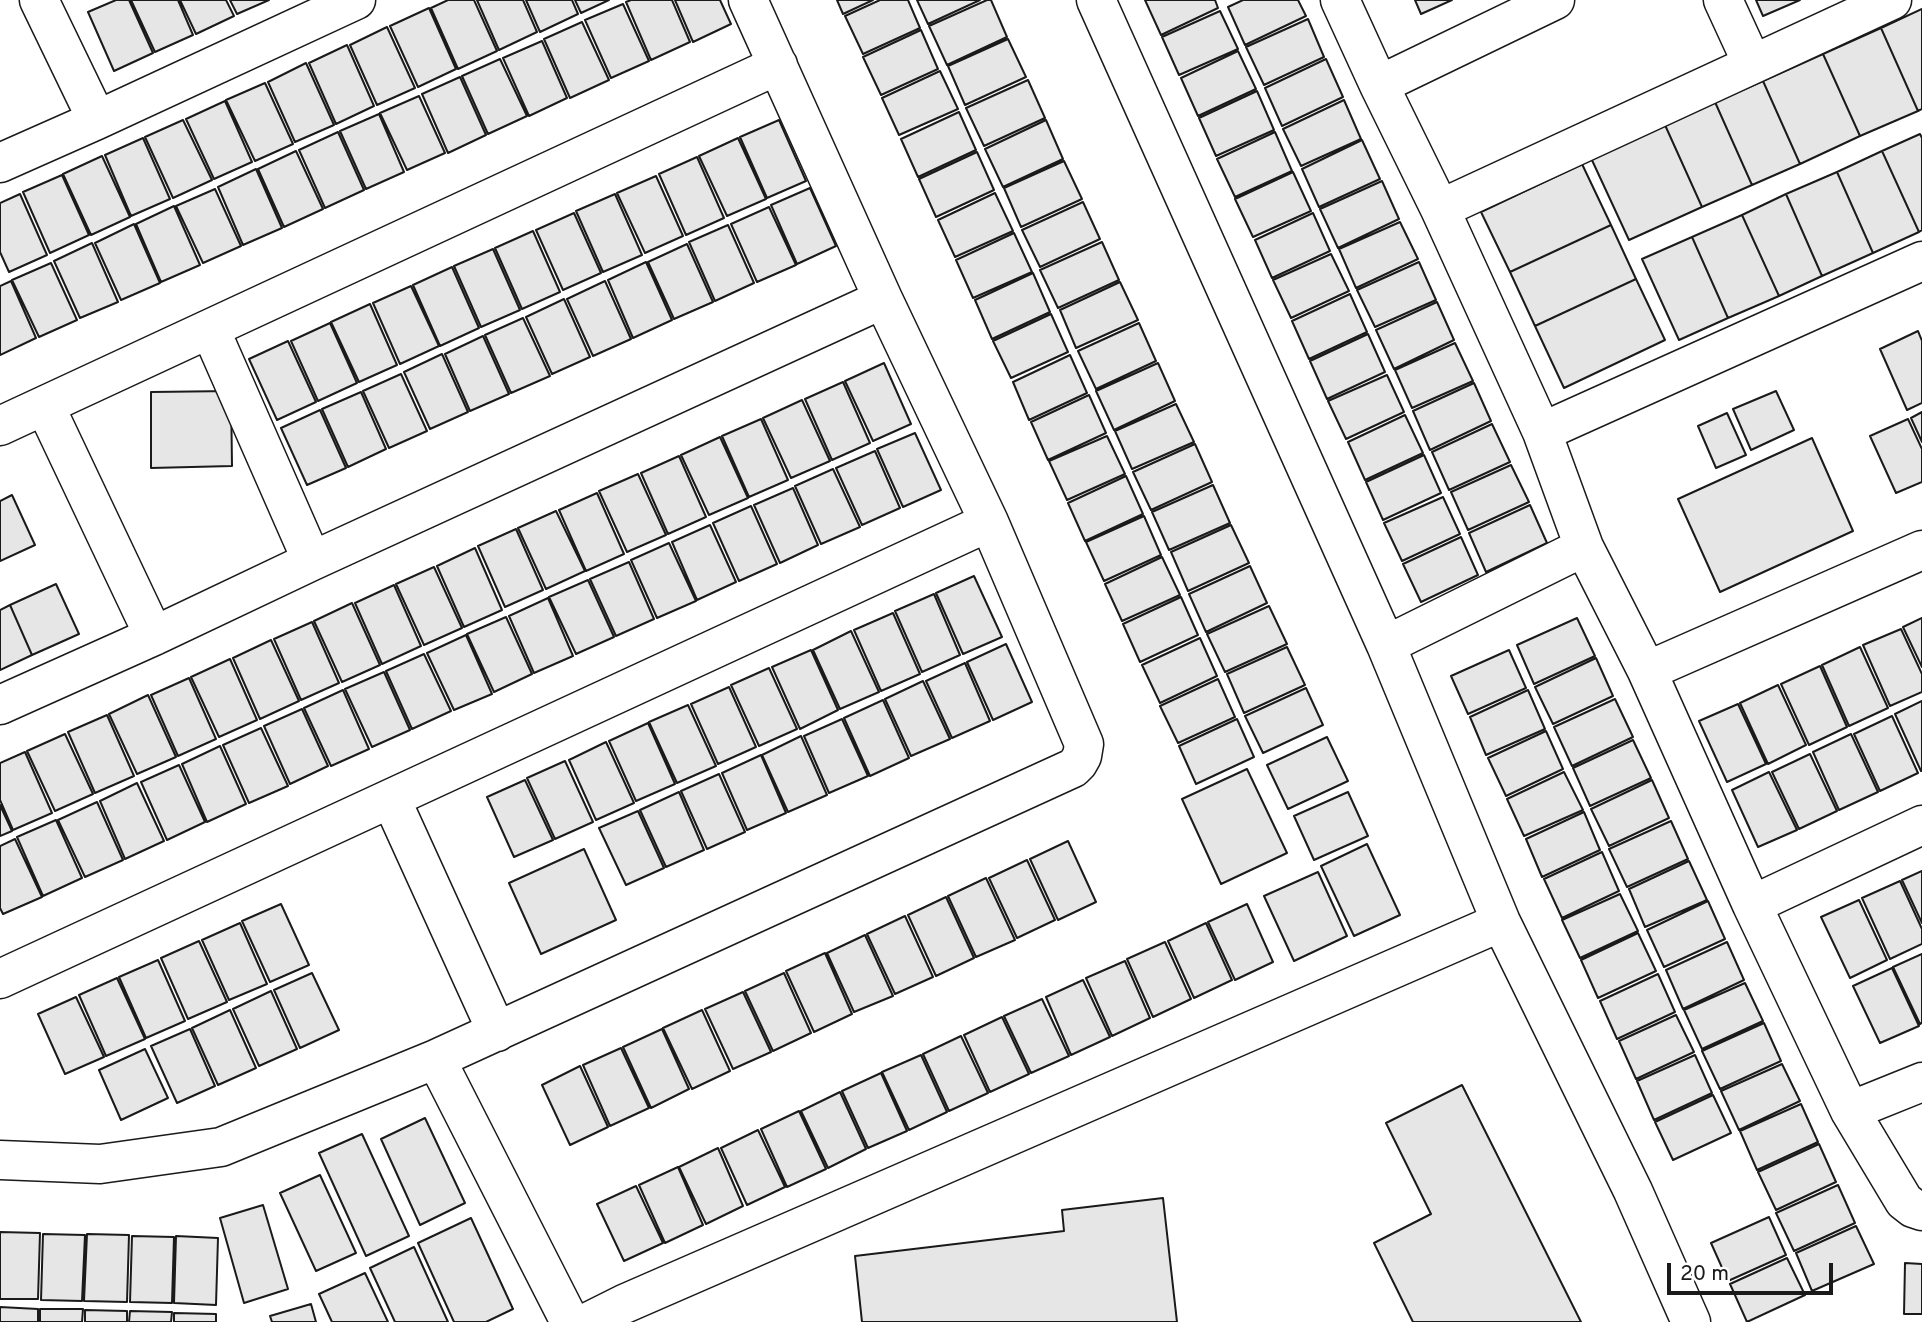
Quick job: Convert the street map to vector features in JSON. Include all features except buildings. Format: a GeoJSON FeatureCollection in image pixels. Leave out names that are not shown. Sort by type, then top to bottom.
{"type":"FeatureCollection","features":[{"type":"Feature","properties":{"kind":"street"},"geometry":{"type":"LineString","coordinates":[[39,0],[97,120]]}},
{"type":"Feature","properties":{"kind":"street"},"geometry":{"type":"LineString","coordinates":[[0,163],[356,0]]}},
{"type":"Feature","properties":{"kind":"street"},"geometry":{"type":"LineString","coordinates":[[0,1160],[100,1164],[221,1147],[436,1059],[1060,774],[1078,763],[1084,744],[989,522],[883,299],[748,0]]}},
{"type":"Feature","properties":{"kind":"street"},"geometry":{"type":"LineString","coordinates":[[1096,0],[1386,645],[1501,922],[1633,1191],[1691,1322]]}},
{"type":"Feature","properties":{"kind":"street"},"geometry":{"type":"LineString","coordinates":[[1340,0],[1542,432],[1584,547],[1647,671],[1752,905],[1850,1111],[1904,1201],[1922,1211]]}},
{"type":"Feature","properties":{"kind":"street"},"geometry":{"type":"LineString","coordinates":[[1379,85],[1555,0]]}},
{"type":"Feature","properties":{"kind":"street"},"geometry":{"type":"LineString","coordinates":[[1723,0],[1752,63]]}},
{"type":"Feature","properties":{"kind":"street"},"geometry":{"type":"LineString","coordinates":[[1440,209],[1892,0]]}},
{"type":"Feature","properties":{"kind":"street"},"geometry":{"type":"LineString","coordinates":[[0,426],[778,65]]}},
{"type":"Feature","properties":{"kind":"street"},"geometry":{"type":"LineString","coordinates":[[1542,432],[1922,261]]}},
{"type":"Feature","properties":{"kind":"street"},"geometry":{"type":"LineString","coordinates":[[0,705],[883,299]]}},
{"type":"Feature","properties":{"kind":"street"},"geometry":{"type":"LineString","coordinates":[[210,328],[312,561]]}},
{"type":"Feature","properties":{"kind":"street"},"geometry":{"type":"LineString","coordinates":[[46,406],[154,636]]}},
{"type":"Feature","properties":{"kind":"street"},"geometry":{"type":"LineString","coordinates":[[0,979],[989,522]]}},
{"type":"Feature","properties":{"kind":"street"},"geometry":{"type":"LineString","coordinates":[[1386,645],[1584,547]]}},
{"type":"Feature","properties":{"kind":"street"},"geometry":{"type":"LineString","coordinates":[[1647,671],[1922,550]]}},
{"type":"Feature","properties":{"kind":"street"},"geometry":{"type":"LineString","coordinates":[[391,799],[497,1031]]}},
{"type":"Feature","properties":{"kind":"street"},"geometry":{"type":"LineString","coordinates":[[1752,905],[1922,825]]}},
{"type":"Feature","properties":{"kind":"street"},"geometry":{"type":"LineString","coordinates":[[588,1322],[637,1298],[1501,922]]}},
{"type":"Feature","properties":{"kind":"street"},"geometry":{"type":"LineString","coordinates":[[436,1059],[570,1322]]}},
{"type":"Feature","properties":{"kind":"street"},"geometry":{"type":"LineString","coordinates":[[1850,1111],[1922,1082]]}}]}
